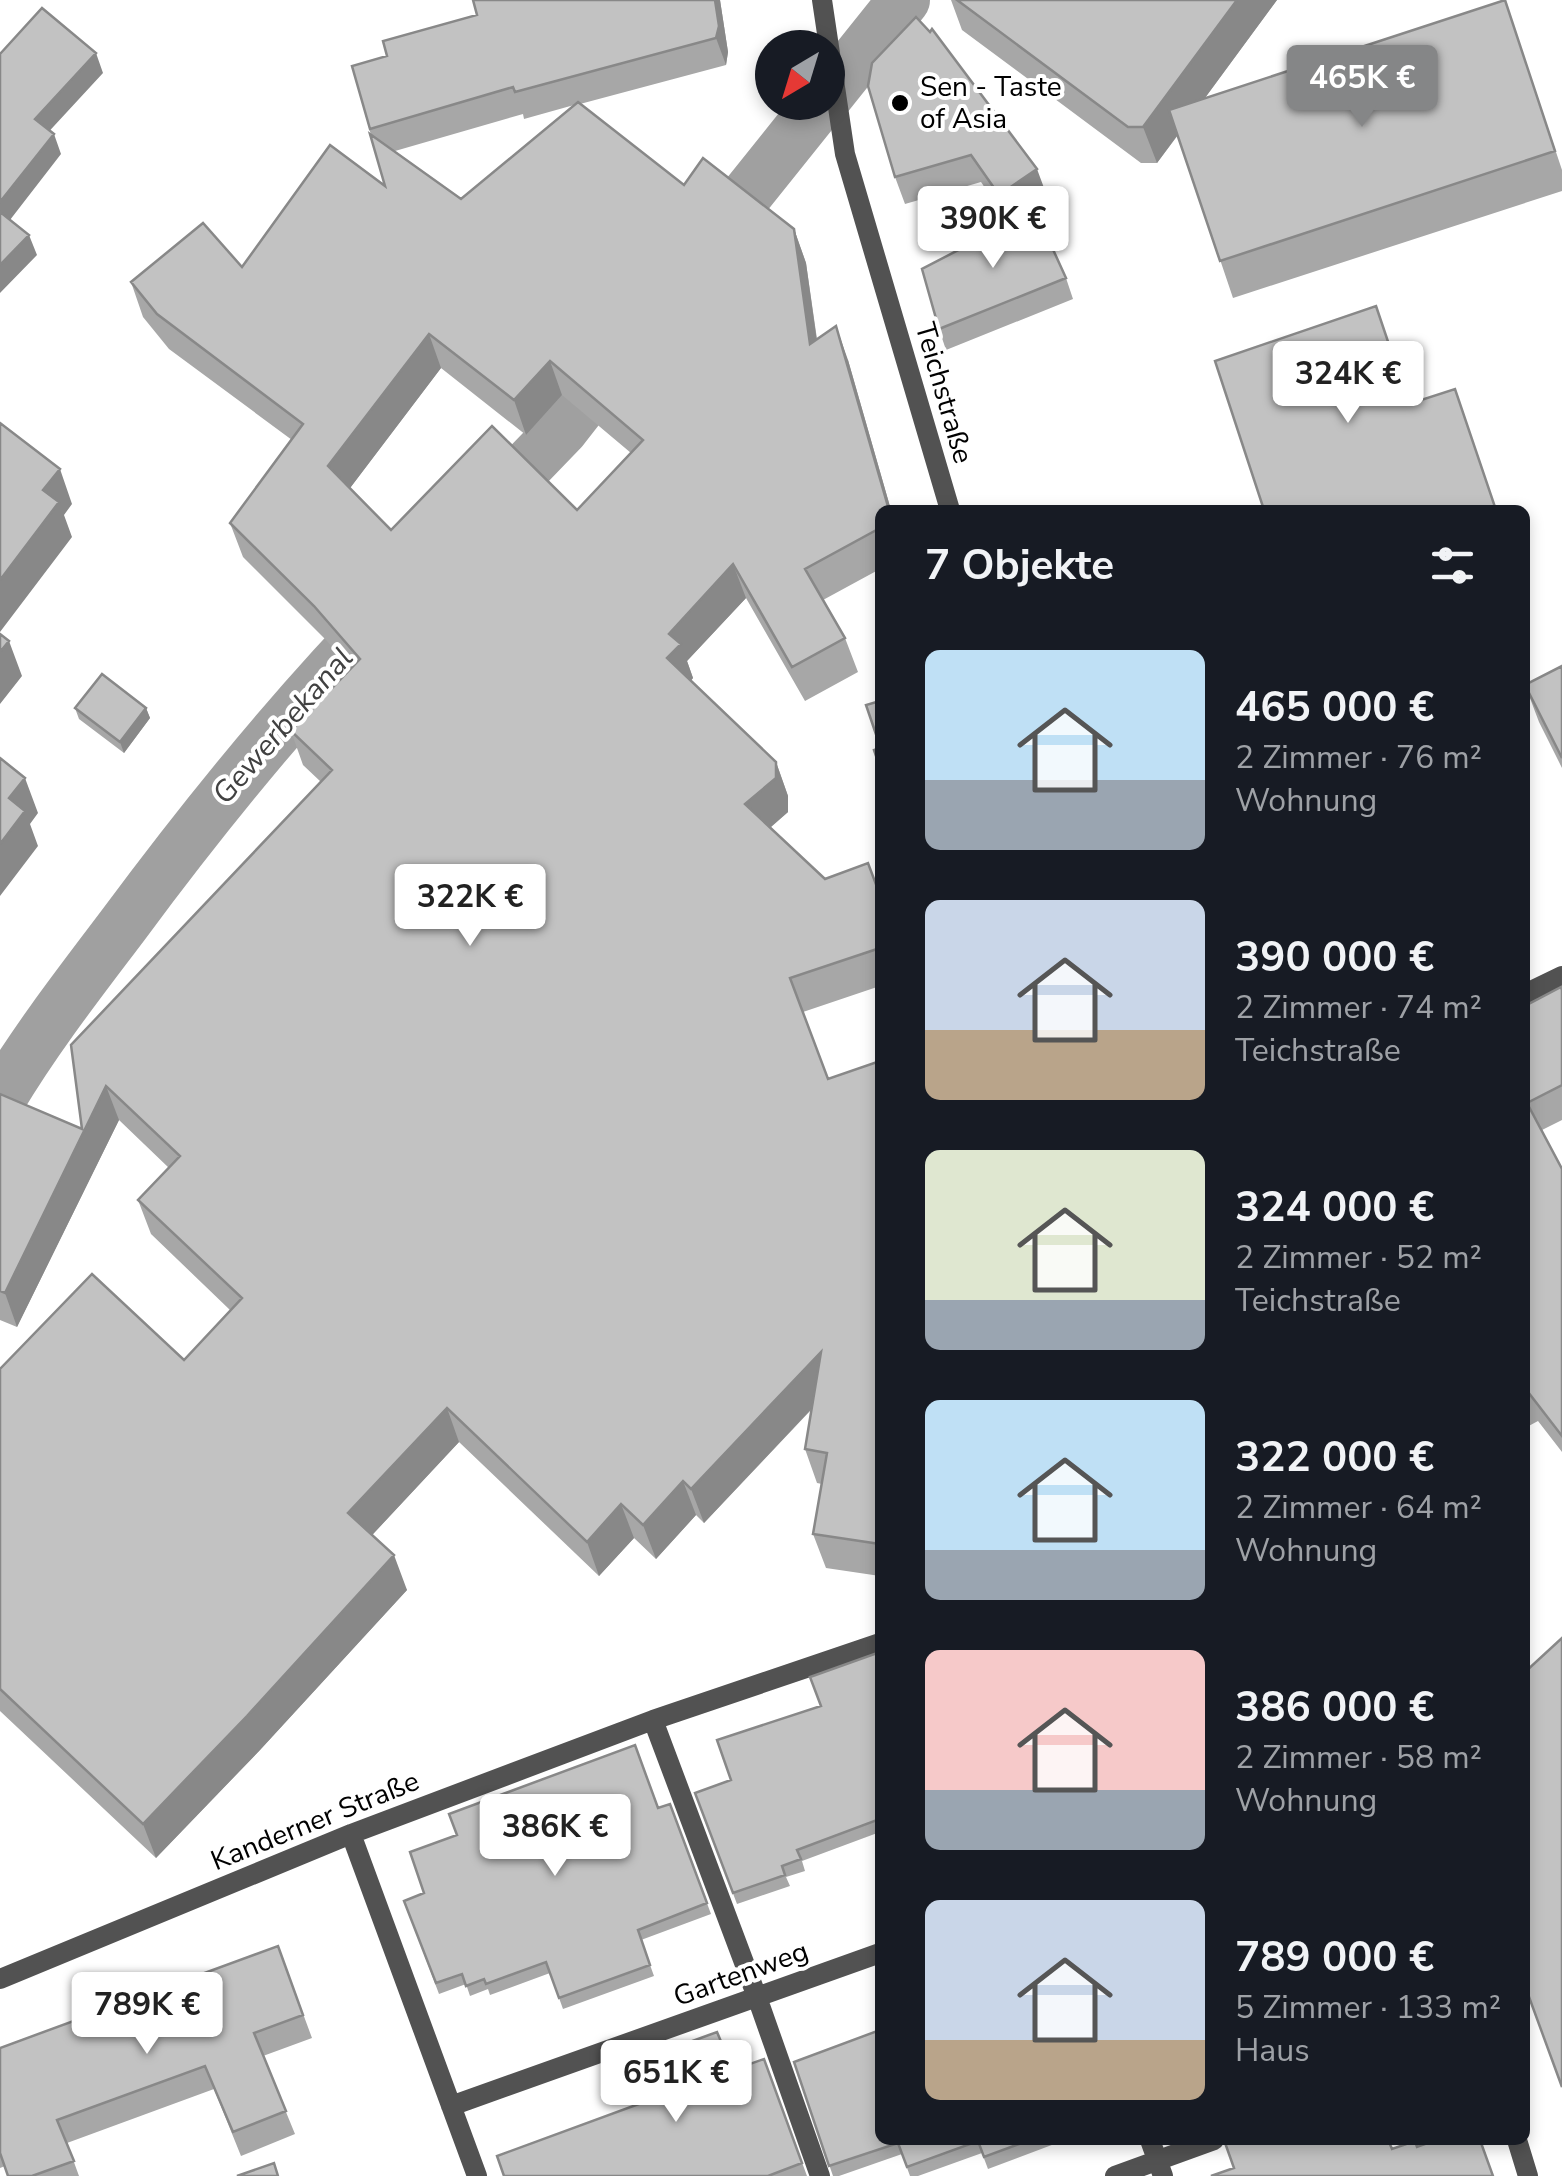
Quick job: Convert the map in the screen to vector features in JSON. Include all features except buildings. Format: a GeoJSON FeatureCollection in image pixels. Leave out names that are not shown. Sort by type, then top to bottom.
{"type":"FeatureCollection","features":[{"type":"Feature","properties":{"kind":"street","name":"Teichstraße"},"geometry":{"type":"LineString","coordinates":[[822,0],[827,30]]}},
{"type":"Feature","properties":{"kind":"street","name":"Teichstraße"},"geometry":{"type":"LineString","coordinates":[[840,120],[845,154],[949,505]]}},
{"type":"Feature","properties":{"kind":"street"},"geometry":{"type":"LineString","coordinates":[[1530,992],[1562,976]]}},
{"type":"Feature","properties":{"kind":"street","name":"Kanderner Straße"},"geometry":{"type":"LineString","coordinates":[[0,1980],[351,1834],[653,1720],[875,1644]]}},
{"type":"Feature","properties":{"kind":"street"},"geometry":{"type":"LineString","coordinates":[[653,1720],[820,2176]]}},
{"type":"Feature","properties":{"kind":"street"},"geometry":{"type":"LineString","coordinates":[[351,1834],[477,2176]]}},
{"type":"Feature","properties":{"kind":"street","name":"Gartenweg"},"geometry":{"type":"LineString","coordinates":[[451,2106],[875,1955]]}},
{"type":"Feature","properties":{"kind":"street"},"geometry":{"type":"LineString","coordinates":[[1115,2176],[1160,2168],[1204,2145]]}},
{"type":"Feature","properties":{"kind":"street"},"geometry":{"type":"LineString","coordinates":[[1518,2145],[1528,2176]]}},
{"type":"Feature","properties":{"kind":"waterway","name":"Gewerbekanal"},"geometry":{"type":"LineString","coordinates":[[845,74],[904,0]]}},
{"type":"Feature","properties":{"kind":"waterway","name":"Gewerbekanal"},"geometry":{"type":"LineString","coordinates":[[741,202],[807,120]]}},
{"type":"Feature","properties":{"kind":"waterway","name":"Gewerbekanal"},"geometry":{"type":"LineString","coordinates":[[479,516],[562,430],[622,353]]}},
{"type":"Feature","properties":{"kind":"waterway","name":"Gewerbekanal"},"geometry":{"type":"LineString","coordinates":[[0,1099],[60,1010],[219,801],[319,683],[390,607]]}},
{"type":"Feature","properties":{"kind":"place","name":"Sen - Taste of Asia"},"geometry":{"type":"Point","coordinates":[900,103]}}]}
